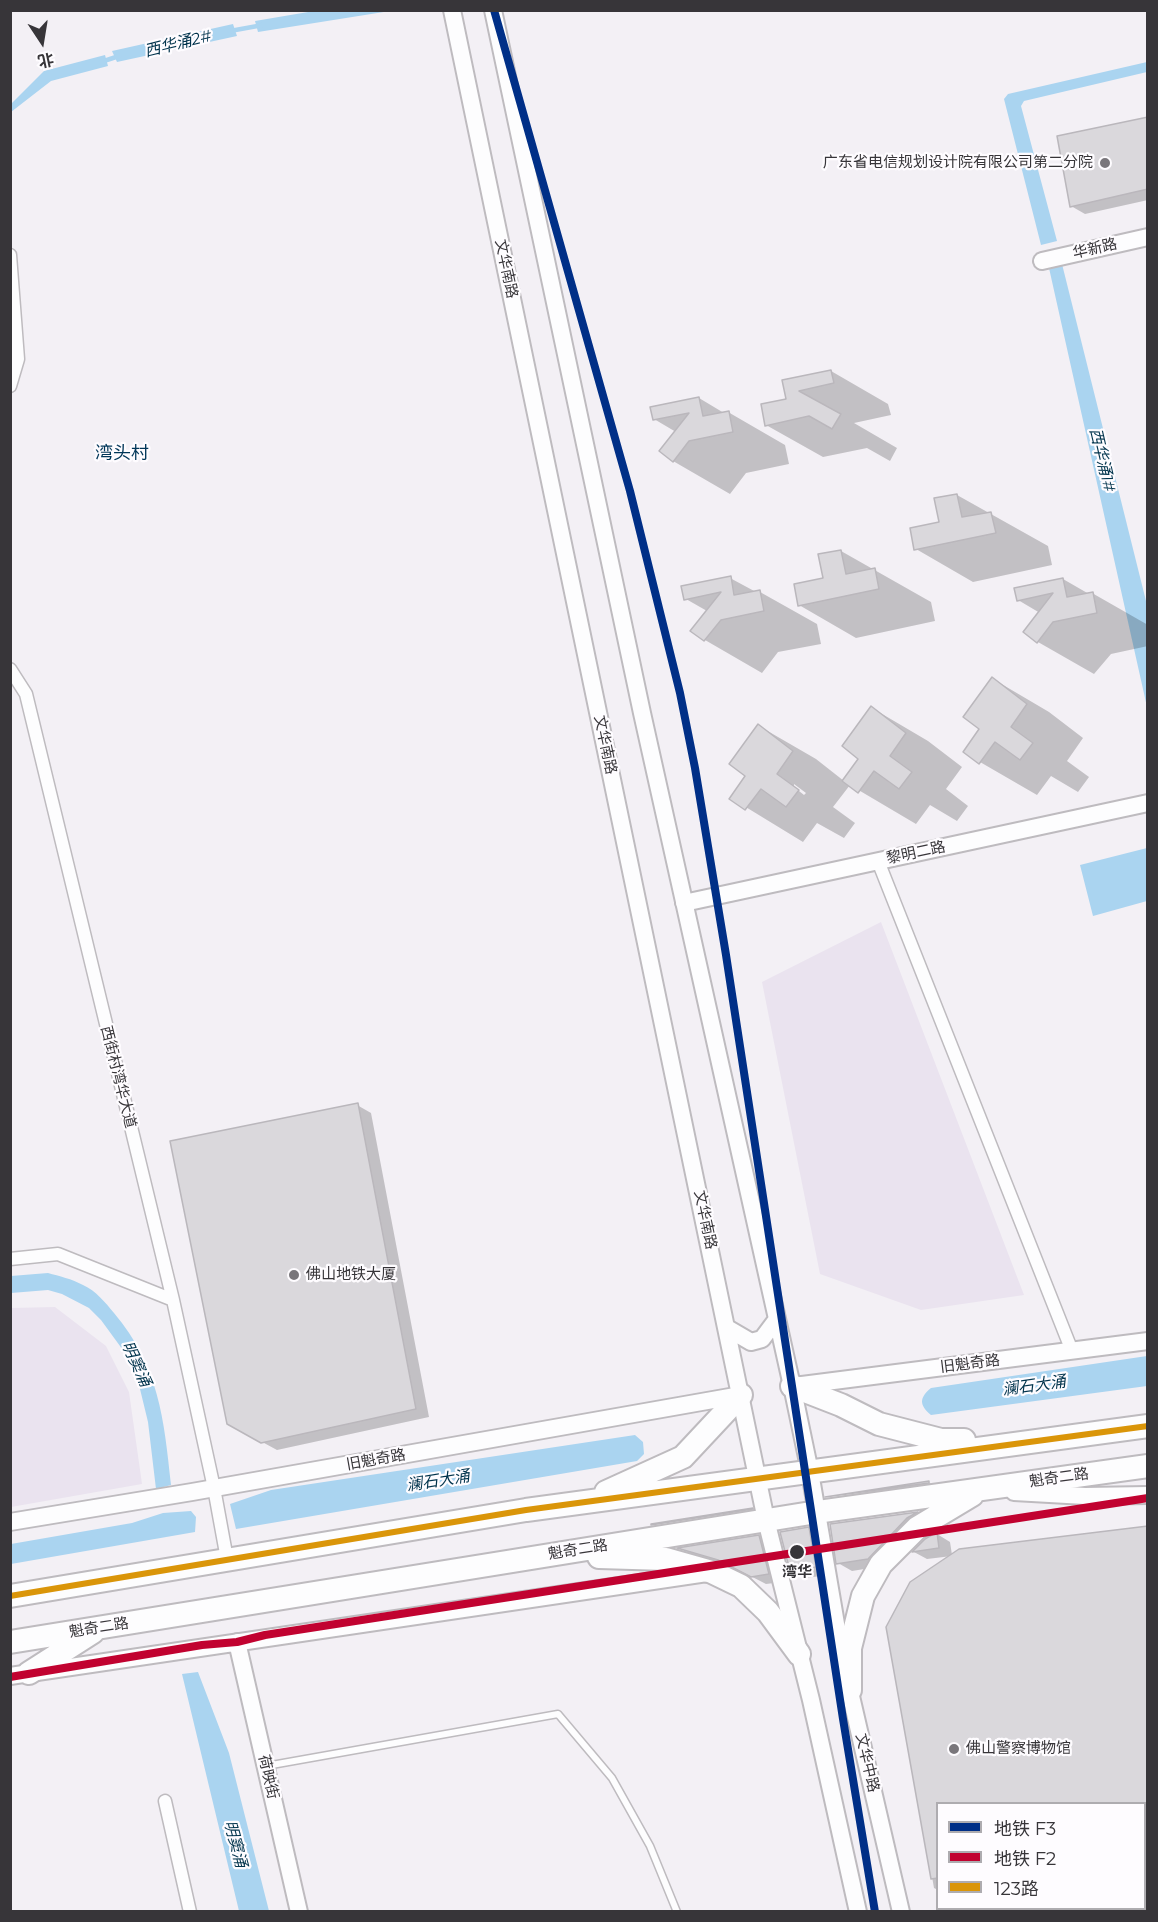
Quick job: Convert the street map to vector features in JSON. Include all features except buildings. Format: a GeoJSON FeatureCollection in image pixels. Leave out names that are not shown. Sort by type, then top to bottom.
{"type":"FeatureCollection","features":[{"type":"Feature","properties":{"kind":"highway"},"geometry":{"type":"LineString","coordinates":[[792,1386],[841,1405],[879,1424],[941,1440],[1065,1438]]}},
{"type":"Feature","properties":{"kind":"highway"},"geometry":{"type":"LineString","coordinates":[[582,1503],[683,1457],[741,1395]]}},
{"type":"Feature","properties":{"kind":"highway"},"geometry":{"type":"LineString","coordinates":[[10,1596],[226,1559],[582,1503],[1148,1426]]}},
{"type":"Feature","properties":{"kind":"highway","name":"魁奇二路"},"geometry":{"type":"LineString","coordinates":[[10,1642],[817,1512],[1148,1466]]}},
{"type":"Feature","properties":{"kind":"highway"},"geometry":{"type":"LineString","coordinates":[[850,1690],[850,1647],[863,1596],[881,1563],[917,1528],[980,1490]]}},
{"type":"Feature","properties":{"kind":"highway"},"geometry":{"type":"LineString","coordinates":[[523,1558],[585,1556],[666,1559],[712,1572],[741,1586],[768,1612],[799,1654]]}},
{"type":"Feature","properties":{"kind":"highway"},"geometry":{"type":"LineString","coordinates":[[20,1674],[99,1628]]}},
{"type":"Feature","properties":{"kind":"main road","name":"文华南路"},"geometry":{"type":"LineString","coordinates":[[452,10],[759,1479]]}},
{"type":"Feature","properties":{"kind":"main road"},"geometry":{"type":"LineString","coordinates":[[493,10],[639,701],[810,1472]]}},
{"type":"Feature","properties":{"kind":"main road","name":"华新路"},"geometry":{"type":"LineString","coordinates":[[1042,261],[1148,237]]}},
{"type":"Feature","properties":{"kind":"main road","name":"黎明二路"},"geometry":{"type":"LineString","coordinates":[[684,903],[1148,803]]}},
{"type":"Feature","properties":{"kind":"main road"},"geometry":{"type":"LineString","coordinates":[[727,1328],[751,1342],[762,1339],[777,1319]]}},
{"type":"Feature","properties":{"kind":"main road","name":"旧魁奇路"},"geometry":{"type":"LineString","coordinates":[[792,1386],[1148,1341]]}},
{"type":"Feature","properties":{"kind":"main road","name":"旧魁奇路"},"geometry":{"type":"LineString","coordinates":[[10,1522],[741,1395]]}},
{"type":"Feature","properties":{"kind":"main road","name":"文华中路"},"geometry":{"type":"LineString","coordinates":[[810,1472],[841,1653],[901,1911]]}},
{"type":"Feature","properties":{"kind":"main road"},"geometry":{"type":"LineString","coordinates":[[759,1479],[766,1520],[858,1911]]}},
{"type":"Feature","properties":{"kind":"main road"},"geometry":{"type":"LineString","coordinates":[[980,1490],[1084,1496],[1148,1495]]}},
{"type":"Feature","properties":{"kind":"main road"},"geometry":{"type":"LineString","coordinates":[[20,1674],[712,1572]]}},
{"type":"Feature","properties":{"kind":"main road","name":"荷映街"},"geometry":{"type":"LineString","coordinates":[[237,1642],[298,1911]]}},
{"type":"Feature","properties":{"kind":"street"},"geometry":{"type":"LineString","coordinates":[[10,255],[18,359],[10,386]]}},
{"type":"Feature","properties":{"kind":"street","name":"西街村湾华大道"},"geometry":{"type":"LineString","coordinates":[[10,669],[26,694],[173,1300],[214,1488],[226,1559]]}},
{"type":"Feature","properties":{"kind":"street"},"geometry":{"type":"LineString","coordinates":[[878,861],[1072,1351]]}},
{"type":"Feature","properties":{"kind":"street"},"geometry":{"type":"LineString","coordinates":[[10,1259],[58,1254],[173,1300]]}},
{"type":"Feature","properties":{"kind":"street"},"geometry":{"type":"LineString","coordinates":[[165,1801],[190,1911]]}},
{"type":"Feature","properties":{"kind":"lane"},"geometry":{"type":"LineString","coordinates":[[266,1767],[558,1713],[612,1778],[650,1846],[677,1911]]}},
{"type":"Feature","properties":{"kind":"shaded area"},"geometry":{"type":"Polygon","coordinates":[[[881,922],[1024,1295],[921,1310],[820,1274],[762,982],[881,922]]]}},
{"type":"Feature","properties":{"kind":"shaded area"},"geometry":{"type":"Polygon","coordinates":[[[55,1307],[106,1346],[129,1392],[142,1484],[11,1507],[11,1308],[55,1307]]]}},
{"type":"Feature","properties":{"kind":"water"},"geometry":{"type":"Polygon","coordinates":[[[314,11],[390,11],[258,32],[255,21],[314,11]]]}},
{"type":"Feature","properties":{"kind":"water"},"geometry":{"type":"Polygon","coordinates":[[[233,24],[237,36],[117,62],[112,51],[233,24]]]}},
{"type":"Feature","properties":{"kind":"water"},"geometry":{"type":"Polygon","coordinates":[[[105,55],[108,66],[51,81],[11,112],[11,104],[44,71],[105,55]]]}},
{"type":"Feature","properties":{"kind":"water"},"geometry":{"type":"Polygon","coordinates":[[[1147,62],[1147,72],[1024,101],[1021,106],[1057,241],[1041,245],[1004,99],[1008,94],[1147,62]]]}},
{"type":"Feature","properties":{"kind":"water","name":"西华涌1#"},"geometry":{"type":"Polygon","coordinates":[[[1062,264],[1147,605],[1147,707],[1049,268],[1062,264]]]}},
{"type":"Feature","properties":{"kind":"water"},"geometry":{"type":"Polygon","coordinates":[[[1147,848],[1147,901],[1093,916],[1080,865],[1147,848]]]}},
{"type":"Feature","properties":{"kind":"water","name":"明窦涌"},"geometry":{"type":"Polygon","coordinates":[[[48,1273],[88,1287],[111,1309],[141,1353],[157,1394],[162,1416],[171,1485],[156,1489],[148,1422],[140,1389],[128,1357],[101,1320],[89,1308],[62,1294],[48,1290],[11,1293],[11,1276],[48,1273]]]}},
{"type":"Feature","properties":{"kind":"water","name":"澜石大涌"},"geometry":{"type":"Polygon","coordinates":[[[1147,1356],[1147,1386],[931,1415],[922,1402],[924,1395],[931,1388],[1147,1356]]]}},
{"type":"Feature","properties":{"kind":"water","name":"澜石大涌"},"geometry":{"type":"Polygon","coordinates":[[[635,1435],[643,1442],[644,1454],[637,1461],[236,1529],[230,1504],[271,1490],[635,1435]]]}},
{"type":"Feature","properties":{"kind":"water"},"geometry":{"type":"Polygon","coordinates":[[[191,1511],[196,1517],[195,1532],[11,1564],[11,1544],[132,1523],[163,1513],[191,1511]]]}},
{"type":"Feature","properties":{"kind":"water","name":"明窦涌"},"geometry":{"type":"Polygon","coordinates":[[[198,1672],[229,1753],[269,1911],[239,1911],[182,1674],[198,1672]]]}},
{"type":"Feature","properties":{"kind":"waterway","name":"西华涌2#"},"geometry":{"type":"LineString","coordinates":[[230,31],[263,25]]}},
{"type":"Feature","properties":{"kind":"waterway","name":"西华涌2#"},"geometry":{"type":"LineString","coordinates":[[101,62],[119,56]]}},
{"type":"Feature","properties":{"kind":"metro line","name":"F3"},"geometry":{"type":"LineString","coordinates":[[494,10],[630,491],[680,693],[695,768],[726,955],[843,1719],[875,1912]]}},
{"type":"Feature","properties":{"kind":"metro line","name":"F2"},"geometry":{"type":"LineString","coordinates":[[10,1677],[202,1645],[237,1642],[265,1635],[1148,1498]]}},
{"type":"Feature","properties":{"kind":"transit line","name":"123路"},"geometry":{"type":"LineString","coordinates":[[10,1596],[526,1510],[1148,1426]]}},
{"type":"Feature","properties":{"kind":"place","name":"广东省电信规划设计院有限公司第二分院"},"geometry":{"type":"Point","coordinates":[1105,163]}},
{"type":"Feature","properties":{"kind":"place","name":"佛山地铁大厦"},"geometry":{"type":"Point","coordinates":[294,1275]}},
{"type":"Feature","properties":{"kind":"place","name":"湾华"},"geometry":{"type":"Point","coordinates":[797,1552]}},
{"type":"Feature","properties":{"kind":"place","name":"佛山警察博物馆"},"geometry":{"type":"Point","coordinates":[954,1749]}},
{"type":"Feature","properties":{"kind":"district","name":"湾头村"},"geometry":{"type":"Point","coordinates":[122,454]}}]}
